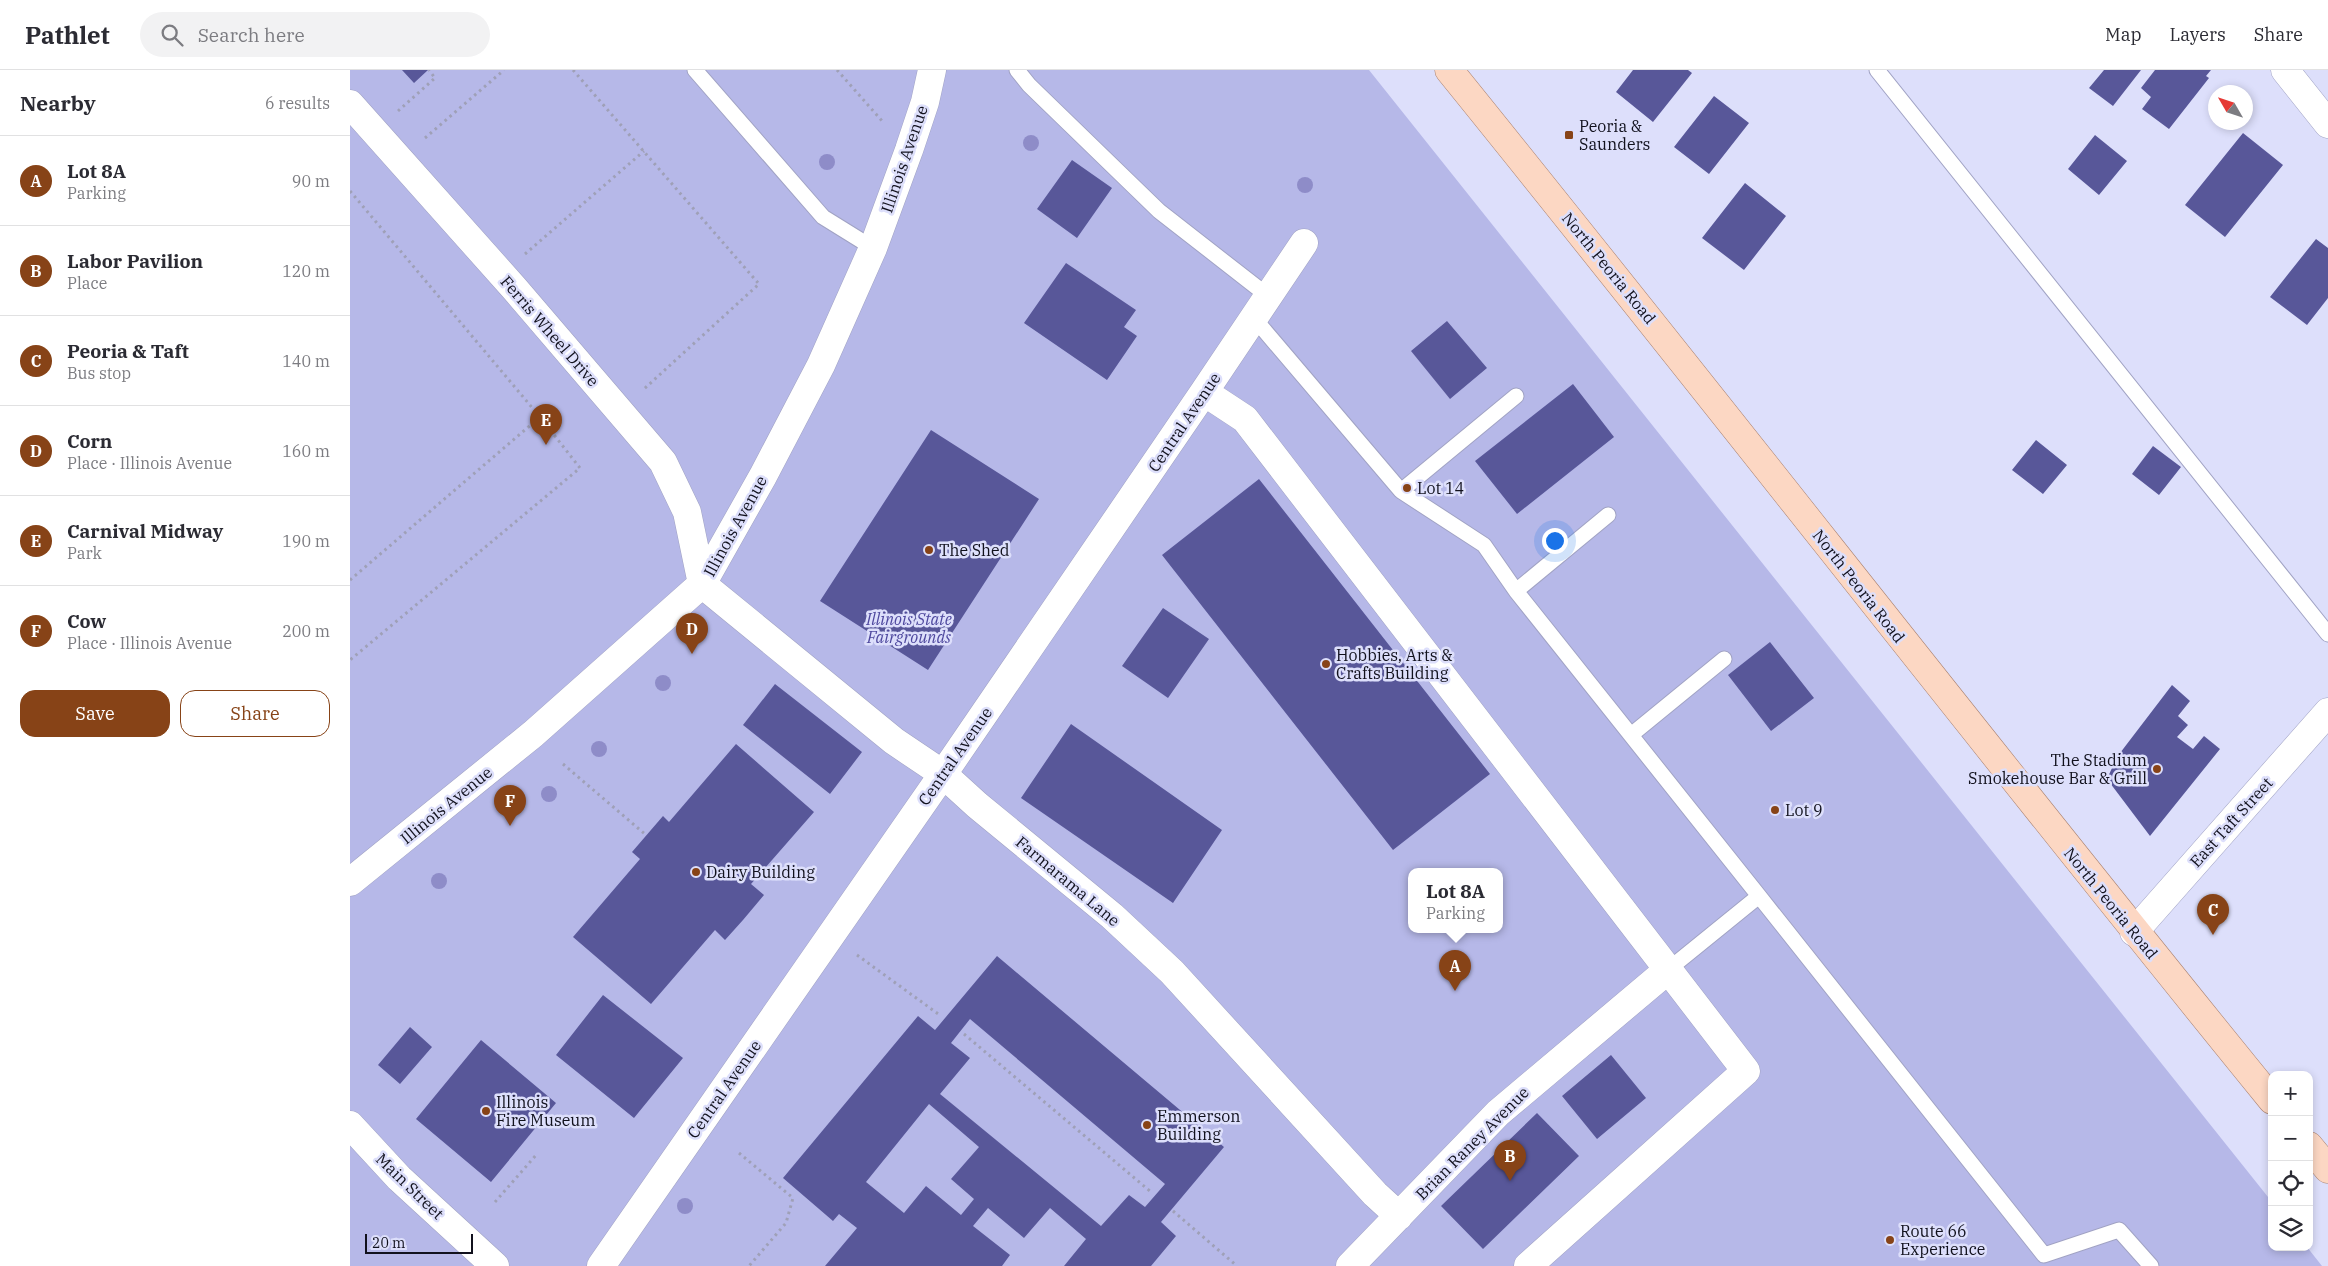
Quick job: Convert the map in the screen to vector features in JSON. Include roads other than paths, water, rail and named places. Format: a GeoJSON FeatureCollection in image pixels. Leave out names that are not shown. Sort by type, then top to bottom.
{"type":"FeatureCollection","features":[{"type":"Feature","properties":{"kind":"main road","name":"North Peoria Road"},"geometry":{"type":"LineString","coordinates":[[1449,70],[1641,307],[2134,932],[2268,1095]]}},
{"type":"Feature","properties":{"kind":"main road"},"geometry":{"type":"LineString","coordinates":[[2313,1151],[2328,1169]]}},
{"type":"Feature","properties":{"kind":"street","name":"Illinois Avenue"},"geometry":{"type":"LineString","coordinates":[[350,882],[532,734],[702,584],[763,476],[822,365],[873,248],[909,150],[932,70]]}},
{"type":"Feature","properties":{"kind":"street"},"geometry":{"type":"LineString","coordinates":[[2285,70],[2328,124]]}},
{"type":"Feature","properties":{"kind":"street","name":"Ferris Wheel Drive"},"geometry":{"type":"LineString","coordinates":[[350,104],[502,274],[663,462],[687,512],[702,584]]}},
{"type":"Feature","properties":{"kind":"street","name":"Central Avenue"},"geometry":{"type":"LineString","coordinates":[[601,1266],[943,774],[1304,243]]}},
{"type":"Feature","properties":{"kind":"street"},"geometry":{"type":"LineString","coordinates":[[1204,392],[1245,419],[1669,968],[1746,1071],[1528,1266]]}},
{"type":"Feature","properties":{"kind":"street","name":"Farmarama Lane"},"geometry":{"type":"LineString","coordinates":[[702,584],[894,741],[943,774],[977,805],[1112,916],[1172,972],[1375,1194],[1399,1216]]}},
{"type":"Feature","properties":{"kind":"street","name":"East Taft Street"},"geometry":{"type":"LineString","coordinates":[[2134,932],[2328,712]]}},
{"type":"Feature","properties":{"kind":"street","name":"Brian Raney Avenue"},"geometry":{"type":"LineString","coordinates":[[1359,1263],[1399,1216],[1498,1113],[1669,968]]}},
{"type":"Feature","properties":{"kind":"street","name":"Main Street"},"geometry":{"type":"LineString","coordinates":[[350,1125],[399,1178],[495,1266]]}},
{"type":"Feature","properties":{"kind":"lane"},"geometry":{"type":"LineString","coordinates":[[695,70],[823,217],[873,248]]}},
{"type":"Feature","properties":{"kind":"lane"},"geometry":{"type":"LineString","coordinates":[[1018,70],[1029,85],[1261,307],[1401,491],[1484,545],[1516,591],[2044,1255],[2119,1230],[2151,1266]]}},
{"type":"Feature","properties":{"kind":"lane"},"geometry":{"type":"LineString","coordinates":[[1877,70],[2328,634]]}},
{"type":"Feature","properties":{"kind":"lane"},"geometry":{"type":"LineString","coordinates":[[1401,491],[1516,396]]}},
{"type":"Feature","properties":{"kind":"lane"},"geometry":{"type":"LineString","coordinates":[[1516,591],[1608,515]]}},
{"type":"Feature","properties":{"kind":"lane"},"geometry":{"type":"LineString","coordinates":[[1632,735],[1724,659]]}},
{"type":"Feature","properties":{"kind":"lane"},"geometry":{"type":"LineString","coordinates":[[1669,968],[1759,896]]}},
{"type":"Feature","properties":{"kind":"place","name":"Peoria & Saunders"},"geometry":{"type":"Point","coordinates":[1569,135]}},
{"type":"Feature","properties":{"kind":"place","name":"Carnival Midway"},"geometry":{"type":"Point","coordinates":[546,445]}},
{"type":"Feature","properties":{"kind":"place","name":"Lot 14"},"geometry":{"type":"Point","coordinates":[1407,488]}},
{"type":"Feature","properties":{"kind":"place","name":"The Shed"},"geometry":{"type":"Point","coordinates":[929,550]}},
{"type":"Feature","properties":{"kind":"place","name":"Corn"},"geometry":{"type":"Point","coordinates":[692,654]}},
{"type":"Feature","properties":{"kind":"place","name":"Hobbies, Arts & Crafts Building"},"geometry":{"type":"Point","coordinates":[1326,664]}},
{"type":"Feature","properties":{"kind":"place","name":"The Stadium Smokehouse Bar & Grill"},"geometry":{"type":"Point","coordinates":[2157,769]}},
{"type":"Feature","properties":{"kind":"place","name":"Lot 9"},"geometry":{"type":"Point","coordinates":[1775,810]}},
{"type":"Feature","properties":{"kind":"place","name":"Cow"},"geometry":{"type":"Point","coordinates":[510,826]}},
{"type":"Feature","properties":{"kind":"place","name":"Dairy Building"},"geometry":{"type":"Point","coordinates":[696,872]}},
{"type":"Feature","properties":{"kind":"place","name":"Peoria & Taft"},"geometry":{"type":"Point","coordinates":[2213,935]}},
{"type":"Feature","properties":{"kind":"place","name":"Lot 8A"},"geometry":{"type":"Point","coordinates":[1455,991]}},
{"type":"Feature","properties":{"kind":"place","name":"Illinois Fire Museum"},"geometry":{"type":"Point","coordinates":[486,1111]}},
{"type":"Feature","properties":{"kind":"place","name":"Emmerson Building"},"geometry":{"type":"Point","coordinates":[1147,1125]}},
{"type":"Feature","properties":{"kind":"place","name":"Labor Pavilion"},"geometry":{"type":"Point","coordinates":[1510,1181]}},
{"type":"Feature","properties":{"kind":"place","name":"Route 66 Experience"},"geometry":{"type":"Point","coordinates":[1890,1240]}},
{"type":"Feature","properties":{"kind":"park label","name":"Illinois State Fairgrounds"},"geometry":{"type":"Point","coordinates":[909,628]}}]}
